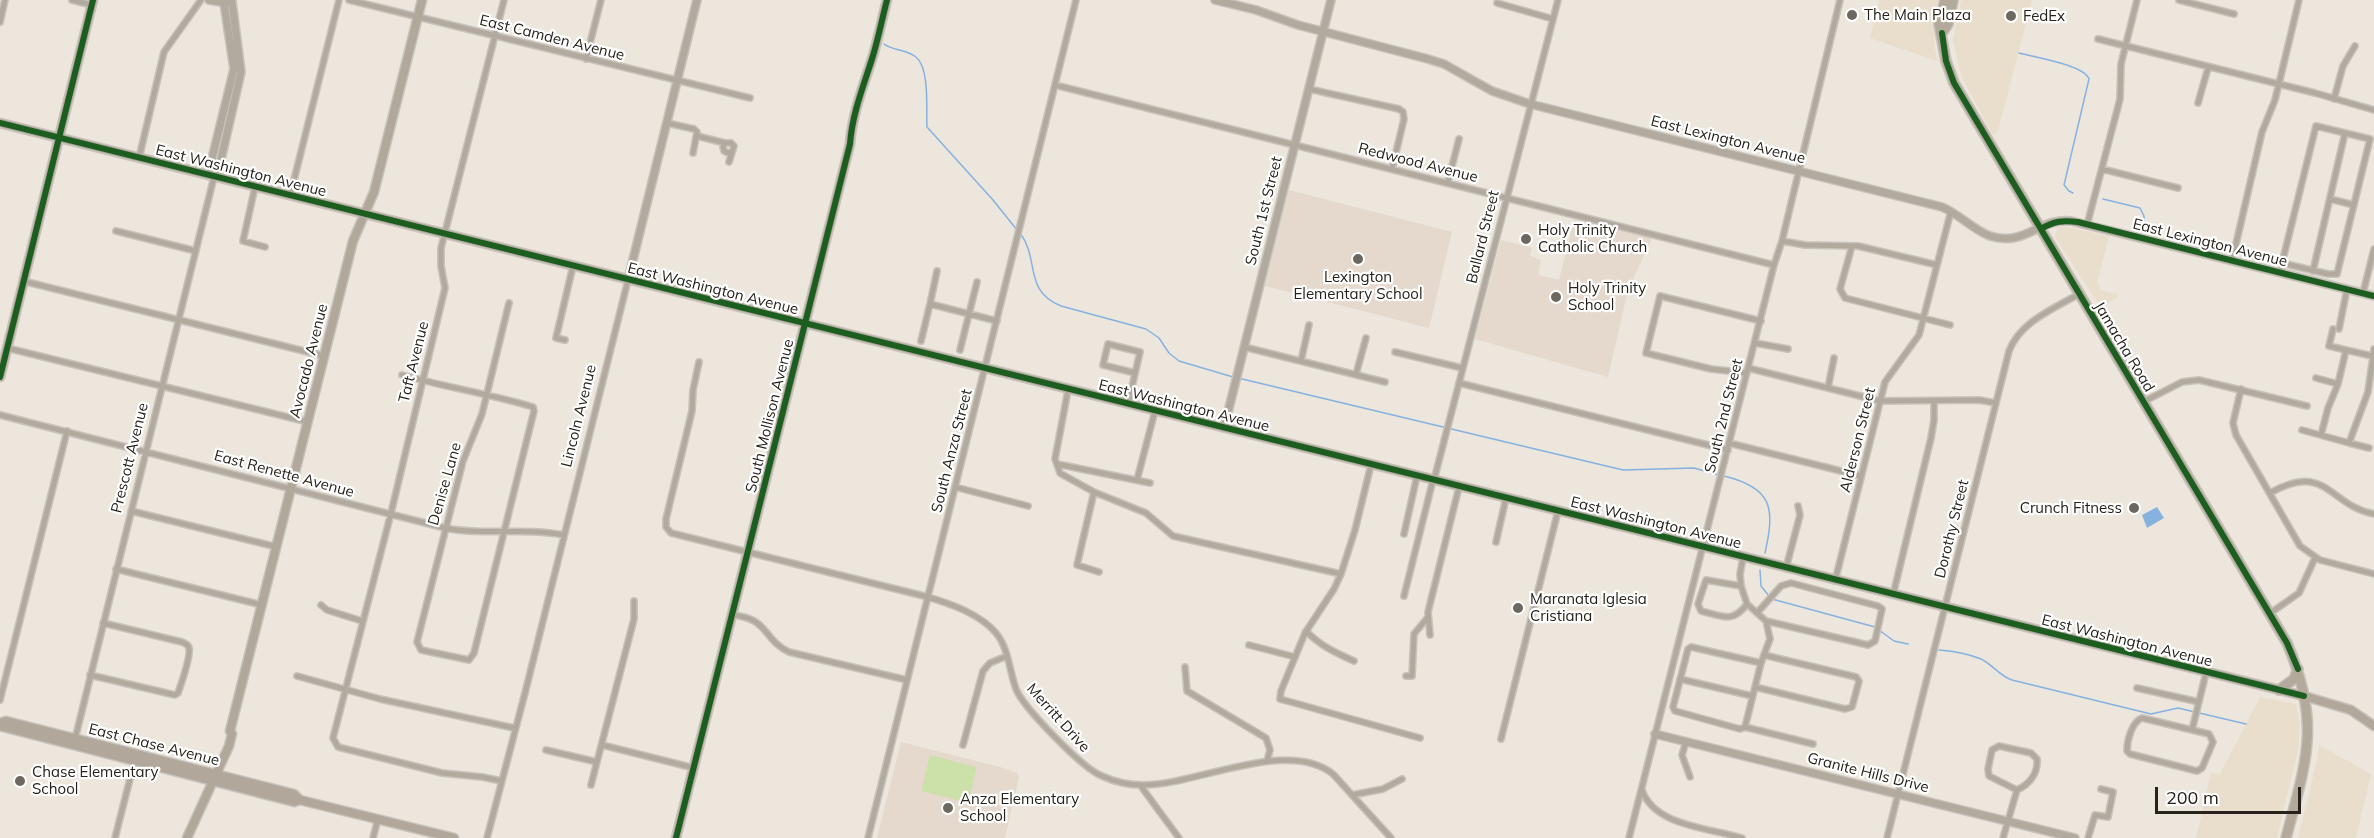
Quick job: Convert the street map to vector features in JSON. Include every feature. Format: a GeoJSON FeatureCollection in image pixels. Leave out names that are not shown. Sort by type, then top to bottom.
{"type":"FeatureCollection","features":[{"type":"Feature","properties":{"kind":"main road","name":"Avocado Avenue"},"geometry":{"type":"LineString","coordinates":[[187,838],[215,775],[222,765],[232,734],[353,241],[374,192],[422,0]]}},
{"type":"Feature","properties":{"kind":"main road","name":"South Mollison Avenue"},"geometry":{"type":"LineString","coordinates":[[676,838],[850,147],[851,131],[861,89],[872,60],[887,0]]}},
{"type":"Feature","properties":{"kind":"main road","name":"Jamacha Road"},"geometry":{"type":"LineString","coordinates":[[1945,0],[1940,24],[1946,61],[1954,83],[2287,643],[2298,669],[2309,728],[2307,759],[2286,838]]}},
{"type":"Feature","properties":{"kind":"main road","name":"Jamacha Road"},"geometry":{"type":"LineString","coordinates":[[1942,33],[1948,24],[1953,0]]}},
{"type":"Feature","properties":{"kind":"main road"},"geometry":{"type":"LineString","coordinates":[[0,377],[92,3]]}},
{"type":"Feature","properties":{"kind":"main road","name":"East Washington Avenue"},"geometry":{"type":"LineString","coordinates":[[0,123],[2304,696],[2351,711],[2374,726]]}},
{"type":"Feature","properties":{"kind":"main road"},"geometry":{"type":"LineString","coordinates":[[2279,690],[2294,679],[2298,669]]}},
{"type":"Feature","properties":{"kind":"main road","name":"East Chase Avenue"},"geometry":{"type":"LineString","coordinates":[[0,725],[6,721],[74,743],[294,794],[300,800],[454,838]]}},
{"type":"Feature","properties":{"kind":"street"},"geometry":{"type":"LineString","coordinates":[[0,22],[5,0]]}},
{"type":"Feature","properties":{"kind":"street"},"geometry":{"type":"LineString","coordinates":[[72,0],[92,3]]}},
{"type":"Feature","properties":{"kind":"street"},"geometry":{"type":"LineString","coordinates":[[139,158],[164,52],[201,0]]}},
{"type":"Feature","properties":{"kind":"street"},"geometry":{"type":"LineString","coordinates":[[209,0],[231,2]]}},
{"type":"Feature","properties":{"kind":"street"},"geometry":{"type":"LineString","coordinates":[[290,196],[339,0]]}},
{"type":"Feature","properties":{"kind":"street","name":"East Camden Avenue"},"geometry":{"type":"LineString","coordinates":[[349,0],[750,98]]}},
{"type":"Feature","properties":{"kind":"street","name":"Taft Avenue"},"geometry":{"type":"LineString","coordinates":[[502,781],[442,773],[338,747],[333,738],[391,513],[445,288],[441,253],[504,0]]}},
{"type":"Feature","properties":{"kind":"street"},"geometry":{"type":"LineString","coordinates":[[586,59],[600,0]]}},
{"type":"Feature","properties":{"kind":"street","name":"Lincoln Avenue"},"geometry":{"type":"LineString","coordinates":[[487,838],[697,0]]}},
{"type":"Feature","properties":{"kind":"street","name":"South Anza Street"},"geometry":{"type":"LineString","coordinates":[[868,838],[1076,0]]}},
{"type":"Feature","properties":{"kind":"street","name":"East Lexington Avenue"},"geometry":{"type":"LineString","coordinates":[[1215,0],[1256,10],[1323,32],[1428,58],[1444,64],[1492,91],[1530,104],[1942,207],[1988,236],[2017,239],[2051,222],[2059,221],[2087,225],[2374,296]]}},
{"type":"Feature","properties":{"kind":"street","name":"South 1st Street"},"geometry":{"type":"LineString","coordinates":[[1224,428],[1331,0]]}},
{"type":"Feature","properties":{"kind":"street","name":"Ballard Street"},"geometry":{"type":"LineString","coordinates":[[1404,596],[1558,0]]}},
{"type":"Feature","properties":{"kind":"street","name":"South 2nd Street"},"geometry":{"type":"LineString","coordinates":[[1629,838],[1782,241],[1840,0]]}},
{"type":"Feature","properties":{"kind":"street"},"geometry":{"type":"LineString","coordinates":[[2087,225],[2120,99],[2121,64],[2137,0]]}},
{"type":"Feature","properties":{"kind":"street"},"geometry":{"type":"LineString","coordinates":[[2179,0],[2234,14]]}},
{"type":"Feature","properties":{"kind":"street"},"geometry":{"type":"LineString","coordinates":[[2232,261],[2262,132],[2276,100],[2299,0]]}},
{"type":"Feature","properties":{"kind":"street","name":"Prescott Avenue"},"geometry":{"type":"LineString","coordinates":[[74,743],[213,176],[241,72],[231,2]]}},
{"type":"Feature","properties":{"kind":"street"},"geometry":{"type":"LineString","coordinates":[[1497,3],[1553,19]]}},
{"type":"Feature","properties":{"kind":"street"},"geometry":{"type":"LineString","coordinates":[[2098,39],[2374,110]]}},
{"type":"Feature","properties":{"kind":"street"},"geometry":{"type":"LineString","coordinates":[[2334,99],[2343,66],[2355,46]]}},
{"type":"Feature","properties":{"kind":"street"},"geometry":{"type":"LineString","coordinates":[[2198,103],[2208,68]]}},
{"type":"Feature","properties":{"kind":"street","name":"Redwood Avenue"},"geometry":{"type":"LineString","coordinates":[[1055,85],[1774,265]]}},
{"type":"Feature","properties":{"kind":"street"},"geometry":{"type":"LineString","coordinates":[[1309,88],[1399,109],[1403,112],[1404,119],[1392,169]]}},
{"type":"Feature","properties":{"kind":"street"},"geometry":{"type":"LineString","coordinates":[[667,123],[694,129],[697,136],[693,153]]}},
{"type":"Feature","properties":{"kind":"street"},"geometry":{"type":"LineString","coordinates":[[2282,263],[2337,274],[2370,139],[2316,126],[2282,263],[2282,273]]}},
{"type":"Feature","properties":{"kind":"street"},"geometry":{"type":"LineString","coordinates":[[2313,270],[2345,133]]}},
{"type":"Feature","properties":{"kind":"street"},"geometry":{"type":"LineString","coordinates":[[697,136],[733,144],[729,162]]}},
{"type":"Feature","properties":{"kind":"street"},"geometry":{"type":"LineString","coordinates":[[1448,182],[1459,139]]}},
{"type":"Feature","properties":{"kind":"street"},"geometry":{"type":"LineString","coordinates":[[2102,168],[2178,188]]}},
{"type":"Feature","properties":{"kind":"street"},"geometry":{"type":"LineString","coordinates":[[255,187],[243,242],[265,247]]}},
{"type":"Feature","properties":{"kind":"street"},"geometry":{"type":"LineString","coordinates":[[2330,199],[2354,206]]}},
{"type":"Feature","properties":{"kind":"street","name":"Alderson Street"},"geometry":{"type":"LineString","coordinates":[[1835,580],[1885,382],[1913,346],[1924,319],[1951,211]]}},
{"type":"Feature","properties":{"kind":"street"},"geometry":{"type":"LineString","coordinates":[[116,231],[196,251]]}},
{"type":"Feature","properties":{"kind":"street"},"geometry":{"type":"LineString","coordinates":[[1782,241],[1805,245],[1852,246],[1937,265]]}},
{"type":"Feature","properties":{"kind":"street"},"geometry":{"type":"LineString","coordinates":[[1852,246],[1840,289],[1842,296],[1950,325]]}},
{"type":"Feature","properties":{"kind":"street"},"geometry":{"type":"LineString","coordinates":[[2363,293],[2374,249]]}},
{"type":"Feature","properties":{"kind":"street"},"geometry":{"type":"LineString","coordinates":[[565,340],[556,338],[573,266]]}},
{"type":"Feature","properties":{"kind":"street"},"geometry":{"type":"LineString","coordinates":[[921,341],[938,272]]}},
{"type":"Feature","properties":{"kind":"street"},"geometry":{"type":"LineString","coordinates":[[23,281],[324,356]]}},
{"type":"Feature","properties":{"kind":"street"},"geometry":{"type":"LineString","coordinates":[[960,350],[977,282]]}},
{"type":"Feature","properties":{"kind":"street"},"geometry":{"type":"LineString","coordinates":[[2348,289],[2329,346],[2372,356]]}},
{"type":"Feature","properties":{"kind":"street","name":"Dorothy Street"},"geometry":{"type":"LineString","coordinates":[[1887,838],[2013,339],[2027,324],[2079,294]]}},
{"type":"Feature","properties":{"kind":"street"},"geometry":{"type":"LineString","coordinates":[[1761,321],[1660,296],[1646,353],[1711,369],[1748,371],[1880,401],[1979,400],[1996,403]]}},
{"type":"Feature","properties":{"kind":"street","name":"Denise Lane"},"geometry":{"type":"LineString","coordinates":[[504,531],[474,653],[469,660],[425,651],[418,645],[418,638],[462,461],[481,416],[509,303]]}},
{"type":"Feature","properties":{"kind":"street"},"geometry":{"type":"LineString","coordinates":[[930,304],[997,321]]}},
{"type":"Feature","properties":{"kind":"street"},"geometry":{"type":"LineString","coordinates":[[1301,361],[1309,325]]}},
{"type":"Feature","properties":{"kind":"street"},"geometry":{"type":"LineString","coordinates":[[1356,374],[1366,338]]}},
{"type":"Feature","properties":{"kind":"street"},"geometry":{"type":"LineString","coordinates":[[1755,343],[1788,349]]}},
{"type":"Feature","properties":{"kind":"street"},"geometry":{"type":"LineString","coordinates":[[1128,404],[1140,352],[1108,344],[1103,365],[1135,373]]}},
{"type":"Feature","properties":{"kind":"street"},"geometry":{"type":"LineString","coordinates":[[1245,346],[1385,382]]}},
{"type":"Feature","properties":{"kind":"street"},"geometry":{"type":"LineString","coordinates":[[7,348],[308,422]]}},
{"type":"Feature","properties":{"kind":"street"},"geometry":{"type":"LineString","coordinates":[[2349,442],[2368,392],[2374,349]]}},
{"type":"Feature","properties":{"kind":"street"},"geometry":{"type":"LineString","coordinates":[[2321,435],[2328,408],[2338,384],[2346,350]]}},
{"type":"Feature","properties":{"kind":"street"},"geometry":{"type":"LineString","coordinates":[[1395,352],[1462,368]]}},
{"type":"Feature","properties":{"kind":"street"},"geometry":{"type":"LineString","coordinates":[[1827,388],[1834,358]]}},
{"type":"Feature","properties":{"kind":"street","name":"Merritt Drive"},"geometry":{"type":"LineString","coordinates":[[699,362],[693,390],[692,411],[666,519],[666,527],[671,533],[928,597],[953,605],[984,622],[1000,639],[1015,687],[1024,703],[1083,764],[1101,776],[1140,785],[1267,761],[1303,761],[1318,765],[1333,774],[1390,838]]}},
{"type":"Feature","properties":{"kind":"street"},"geometry":{"type":"LineString","coordinates":[[402,375],[532,407],[531,423],[504,531]]}},
{"type":"Feature","properties":{"kind":"street"},"geometry":{"type":"LineString","coordinates":[[2316,378],[2338,384]]}},
{"type":"Feature","properties":{"kind":"street"},"geometry":{"type":"LineString","coordinates":[[2143,402],[2182,382],[2192,380],[2208,381],[2307,406]]}},
{"type":"Feature","properties":{"kind":"street"},"geometry":{"type":"LineString","coordinates":[[1459,383],[1728,450]]}},
{"type":"Feature","properties":{"kind":"street"},"geometry":{"type":"LineString","coordinates":[[2241,389],[2233,423],[2236,435],[2300,546],[2315,558],[2374,574]]}},
{"type":"Feature","properties":{"kind":"street"},"geometry":{"type":"LineString","coordinates":[[1068,390],[1055,459],[1060,472],[1094,492],[1146,513],[1173,536],[1341,574]]}},
{"type":"Feature","properties":{"kind":"street"},"geometry":{"type":"LineString","coordinates":[[1893,595],[1931,438],[1934,400]]}},
{"type":"Feature","properties":{"kind":"street"},"geometry":{"type":"LineString","coordinates":[[1137,480],[1155,411]]}},
{"type":"Feature","properties":{"kind":"street","name":"East Renette Avenue"},"geometry":{"type":"LineString","coordinates":[[0,415],[292,487],[445,528],[475,532],[539,530],[564,535]]}},
{"type":"Feature","properties":{"kind":"street"},"geometry":{"type":"LineString","coordinates":[[2302,430],[2369,448]]}},
{"type":"Feature","properties":{"kind":"street"},"geometry":{"type":"LineString","coordinates":[[0,700],[67,431]]}},
{"type":"Feature","properties":{"kind":"street"},"geometry":{"type":"LineString","coordinates":[[1729,442],[1861,476]]}},
{"type":"Feature","properties":{"kind":"street"},"geometry":{"type":"LineString","coordinates":[[1057,464],[1150,483]]}},
{"type":"Feature","properties":{"kind":"street"},"geometry":{"type":"LineString","coordinates":[[1371,465],[1355,530],[1341,574],[1334,589],[1306,631],[1281,691],[1280,699],[1420,738]]}},
{"type":"Feature","properties":{"kind":"street"},"geometry":{"type":"LineString","coordinates":[[1404,534],[1417,476]]}},
{"type":"Feature","properties":{"kind":"street"},"geometry":{"type":"LineString","coordinates":[[2270,494],[2291,483],[2309,482],[2323,486],[2361,510],[2374,514]]}},
{"type":"Feature","properties":{"kind":"street"},"geometry":{"type":"LineString","coordinates":[[955,487],[1028,506]]}},
{"type":"Feature","properties":{"kind":"street"},"geometry":{"type":"LineString","coordinates":[[1430,635],[1428,614],[1460,487]]}},
{"type":"Feature","properties":{"kind":"street"},"geometry":{"type":"LineString","coordinates":[[1094,492],[1077,565],[1099,572]]}},
{"type":"Feature","properties":{"kind":"street"},"geometry":{"type":"LineString","coordinates":[[1496,542],[1506,498]]}},
{"type":"Feature","properties":{"kind":"street"},"geometry":{"type":"LineString","coordinates":[[1786,568],[1800,515],[1798,506]]}},
{"type":"Feature","properties":{"kind":"street"},"geometry":{"type":"LineString","coordinates":[[131,511],[277,547]]}},
{"type":"Feature","properties":{"kind":"street"},"geometry":{"type":"LineString","coordinates":[[1501,739],[1558,511]]}},
{"type":"Feature","properties":{"kind":"street"},"geometry":{"type":"LineString","coordinates":[[1743,558],[1740,574],[1741,586],[1747,604],[1757,613],[1766,621],[1868,645],[1875,641],[1882,609],[1878,606],[1791,584],[1781,586],[1757,613]]}},
{"type":"Feature","properties":{"kind":"street"},"geometry":{"type":"LineString","coordinates":[[2269,614],[2299,593],[2315,558]]}},
{"type":"Feature","properties":{"kind":"street"},"geometry":{"type":"LineString","coordinates":[[116,569],[262,605]]}},
{"type":"Feature","properties":{"kind":"street"},"geometry":{"type":"LineString","coordinates":[[1741,586],[1706,580],[1698,604],[1701,611],[1730,617],[1739,614],[1747,604]]}},
{"type":"Feature","properties":{"kind":"street"},"geometry":{"type":"LineString","coordinates":[[591,785],[634,619],[634,601]]}},
{"type":"Feature","properties":{"kind":"street"},"geometry":{"type":"LineString","coordinates":[[321,605],[327,610],[362,621]]}},
{"type":"Feature","properties":{"kind":"street"},"geometry":{"type":"LineString","coordinates":[[1406,676],[1412,676],[1414,634],[1428,614]]}},
{"type":"Feature","properties":{"kind":"street"},"geometry":{"type":"LineString","coordinates":[[732,615],[756,621],[767,630],[777,644],[789,651],[907,680]]}},
{"type":"Feature","properties":{"kind":"street"},"geometry":{"type":"LineString","coordinates":[[1745,727],[1761,663],[1770,639],[1766,621]]}},
{"type":"Feature","properties":{"kind":"street"},"geometry":{"type":"LineString","coordinates":[[90,675],[169,695],[178,693],[188,656],[188,644],[103,623]]}},
{"type":"Feature","properties":{"kind":"street"},"geometry":{"type":"LineString","coordinates":[[1306,631],[1334,652],[1354,661]]}},
{"type":"Feature","properties":{"kind":"street"},"geometry":{"type":"LineString","coordinates":[[1249,645],[1295,657]]}},
{"type":"Feature","properties":{"kind":"street"},"geometry":{"type":"LineString","coordinates":[[1761,663],[1695,647],[1688,649],[1673,707],[1678,714],[1740,729],[1745,727],[1813,744]]}},
{"type":"Feature","properties":{"kind":"street"},"geometry":{"type":"LineString","coordinates":[[1755,687],[1845,709],[1852,707],[1858,681],[1856,677],[1764,655]]}},
{"type":"Feature","properties":{"kind":"street"},"geometry":{"type":"LineString","coordinates":[[963,745],[982,671],[990,663],[1007,656]]}},
{"type":"Feature","properties":{"kind":"street"},"geometry":{"type":"LineString","coordinates":[[1185,667],[1187,691],[1266,738],[1270,750],[1267,761]]}},
{"type":"Feature","properties":{"kind":"street"},"geometry":{"type":"LineString","coordinates":[[2192,730],[2206,673]]}},
{"type":"Feature","properties":{"kind":"street"},"geometry":{"type":"LineString","coordinates":[[297,676],[464,719],[514,728]]}},
{"type":"Feature","properties":{"kind":"street"},"geometry":{"type":"LineString","coordinates":[[1680,679],[1752,696]]}},
{"type":"Feature","properties":{"kind":"street"},"geometry":{"type":"LineString","coordinates":[[2138,688],[2199,702]]}},
{"type":"Feature","properties":{"kind":"street"},"geometry":{"type":"LineString","coordinates":[[2139,719],[2192,730],[2209,734],[2212,738],[2212,746],[2202,768],[2197,771],[2143,759],[2127,751],[2128,740],[2139,719]]}},
{"type":"Feature","properties":{"kind":"street","name":"Granite Hills Drive"},"geometry":{"type":"LineString","coordinates":[[1655,734],[2070,838]]}},
{"type":"Feature","properties":{"kind":"street"},"geometry":{"type":"LineString","coordinates":[[1686,742],[1682,755],[1690,777]]}},
{"type":"Feature","properties":{"kind":"street"},"geometry":{"type":"LineString","coordinates":[[602,745],[694,768]]}},
{"type":"Feature","properties":{"kind":"street"},"geometry":{"type":"LineString","coordinates":[[2003,838],[2013,796],[2033,777],[2037,759],[2031,753],[1999,746],[1992,750],[1989,776],[2017,790]]}},
{"type":"Feature","properties":{"kind":"street"},"geometry":{"type":"LineString","coordinates":[[546,750],[597,762]]}},
{"type":"Feature","properties":{"kind":"street"},"geometry":{"type":"LineString","coordinates":[[115,838],[135,758]]}},
{"type":"Feature","properties":{"kind":"street"},"geometry":{"type":"LineString","coordinates":[[1352,795],[1383,789],[1402,779]]}},
{"type":"Feature","properties":{"kind":"street"},"geometry":{"type":"LineString","coordinates":[[1140,785],[1179,838]]}},
{"type":"Feature","properties":{"kind":"street"},"geometry":{"type":"LineString","coordinates":[[1641,789],[1648,803],[1665,818],[1742,838]]}},
{"type":"Feature","properties":{"kind":"street"},"geometry":{"type":"LineString","coordinates":[[2088,838],[2095,815],[2108,817],[2113,792],[2102,789]]}},
{"type":"Feature","properties":{"kind":"street"},"geometry":{"type":"LineString","coordinates":[[373,838],[378,819]]}},
{"type":"Feature","properties":{"kind":"shaded area"},"geometry":{"type":"Polygon","coordinates":[[[1879,0],[1938,0],[1934,41],[1937,61],[1870,38],[1879,0]]]}},
{"type":"Feature","properties":{"kind":"shaded area"},"geometry":{"type":"Polygon","coordinates":[[[1961,0],[2032,0],[1998,131],[1993,135],[1962,78],[1956,54],[1953,39],[1961,0]]]}},
{"type":"Feature","properties":{"kind":"shaded area","name":"Lexington Elementary School"},"geometry":{"type":"Polygon","coordinates":[[[1289,190],[1452,232],[1429,328],[1265,286],[1289,190]]]}},
{"type":"Feature","properties":{"kind":"shaded area","name":"Holy Trinity School"},"geometry":{"type":"Polygon","coordinates":[[[1574,220],[1652,238],[1628,290],[1608,377],[1475,339],[1501,240],[1532,248],[1530,256],[1541,260],[1538,275],[1559,280],[1574,220]]]}},
{"type":"Feature","properties":{"kind":"shaded area"},"geometry":{"type":"Polygon","coordinates":[[[2062,226],[2109,236],[2097,284],[2100,285],[2099,290],[2119,294],[2101,308],[2055,237],[2057,229],[2062,226]]]}},
{"type":"Feature","properties":{"kind":"shaded area"},"geometry":{"type":"Polygon","coordinates":[[[2260,697],[2296,704],[2300,724],[2298,750],[2277,838],[2196,838],[2211,773],[2220,774],[2260,697]]]}},
{"type":"Feature","properties":{"kind":"shaded area","name":"Anza Elementary School"},"geometry":{"type":"Polygon","coordinates":[[[901,742],[1017,773],[1019,777],[1005,838],[877,838],[901,742]]]}},
{"type":"Feature","properties":{"kind":"shaded area"},"geometry":{"type":"Polygon","coordinates":[[[2319,745],[2371,774],[2356,838],[2298,838],[2319,745]]]}},
{"type":"Feature","properties":{"kind":"green space"},"geometry":{"type":"Polygon","coordinates":[[[930,755],[976,767],[969,803],[921,791],[930,755]]]}},
{"type":"Feature","properties":{"kind":"water"},"geometry":{"type":"Polygon","coordinates":[[[2157,507],[2164,518],[2147,528],[2142,515],[2157,507]]]}},
{"type":"Feature","properties":{"kind":"waterway"},"geometry":{"type":"LineString","coordinates":[[884,44],[912,54],[920,62],[925,80],[927,127],[1017,230]]}},
{"type":"Feature","properties":{"kind":"waterway"},"geometry":{"type":"LineString","coordinates":[[2019,53],[2069,66],[2085,74],[2089,79],[2064,185],[2073,193]]}},
{"type":"Feature","properties":{"kind":"waterway"},"geometry":{"type":"LineString","coordinates":[[2103,199],[2140,208],[2144,216],[2144,232]]}},
{"type":"Feature","properties":{"kind":"waterway"},"geometry":{"type":"LineString","coordinates":[[1020,233],[1030,253],[1037,283],[1041,292],[1049,300],[1061,306],[1146,329],[1159,338],[1169,353],[1179,361],[1233,377]]}},
{"type":"Feature","properties":{"kind":"waterway"},"geometry":{"type":"LineString","coordinates":[[1238,378],[1623,470],[1694,468],[1719,475]]}},
{"type":"Feature","properties":{"kind":"waterway"},"geometry":{"type":"LineString","coordinates":[[1724,476],[1752,487],[1767,502],[1770,524],[1765,553]]}},
{"type":"Feature","properties":{"kind":"waterway"},"geometry":{"type":"LineString","coordinates":[[1760,570],[1761,586],[1769,596]]}},
{"type":"Feature","properties":{"kind":"waterway"},"geometry":{"type":"LineString","coordinates":[[1772,599],[1875,627]]}},
{"type":"Feature","properties":{"kind":"waterway"},"geometry":{"type":"LineString","coordinates":[[1879,630],[1894,641],[1908,644]]}},
{"type":"Feature","properties":{"kind":"waterway"},"geometry":{"type":"LineString","coordinates":[[1939,650],[1981,659],[2012,680],[2151,714],[2178,708],[2246,724]]}},
{"type":"Feature","properties":{"kind":"cycle path"},"geometry":{"type":"LineString","coordinates":[[0,377],[93,0]]}},
{"type":"Feature","properties":{"kind":"cycle path"},"geometry":{"type":"LineString","coordinates":[[676,838],[850,144],[855,112],[887,0]]}},
{"type":"Feature","properties":{"kind":"cycle path"},"geometry":{"type":"LineString","coordinates":[[1942,33],[1946,61],[1954,83],[2287,643],[2298,669]]}},
{"type":"Feature","properties":{"kind":"cycle path"},"geometry":{"type":"LineString","coordinates":[[0,123],[2304,696]]}},
{"type":"Feature","properties":{"kind":"cycle path"},"geometry":{"type":"LineString","coordinates":[[2041,229],[2059,222],[2078,222],[2374,296]]}},
{"type":"Feature","properties":{"kind":"place","name":"The Main Plaza"},"geometry":{"type":"Point","coordinates":[1852,15]}},
{"type":"Feature","properties":{"kind":"place","name":"FedEx"},"geometry":{"type":"Point","coordinates":[2011,16]}},
{"type":"Feature","properties":{"kind":"place","name":"Holy Trinity Catholic Church"},"geometry":{"type":"Point","coordinates":[1526,239]}},
{"type":"Feature","properties":{"kind":"place","name":"Lexington Elementary School"},"geometry":{"type":"Point","coordinates":[1358,259]}},
{"type":"Feature","properties":{"kind":"place","name":"Holy Trinity School"},"geometry":{"type":"Point","coordinates":[1556,297]}},
{"type":"Feature","properties":{"kind":"place","name":"Crunch Fitness"},"geometry":{"type":"Point","coordinates":[2134,508]}},
{"type":"Feature","properties":{"kind":"place","name":"Maranata Iglesia Cristiana"},"geometry":{"type":"Point","coordinates":[1518,608]}},
{"type":"Feature","properties":{"kind":"place","name":"Chase Elementary School"},"geometry":{"type":"Point","coordinates":[20,781]}},
{"type":"Feature","properties":{"kind":"place","name":"Anza Elementary School"},"geometry":{"type":"Point","coordinates":[948,808]}}]}
